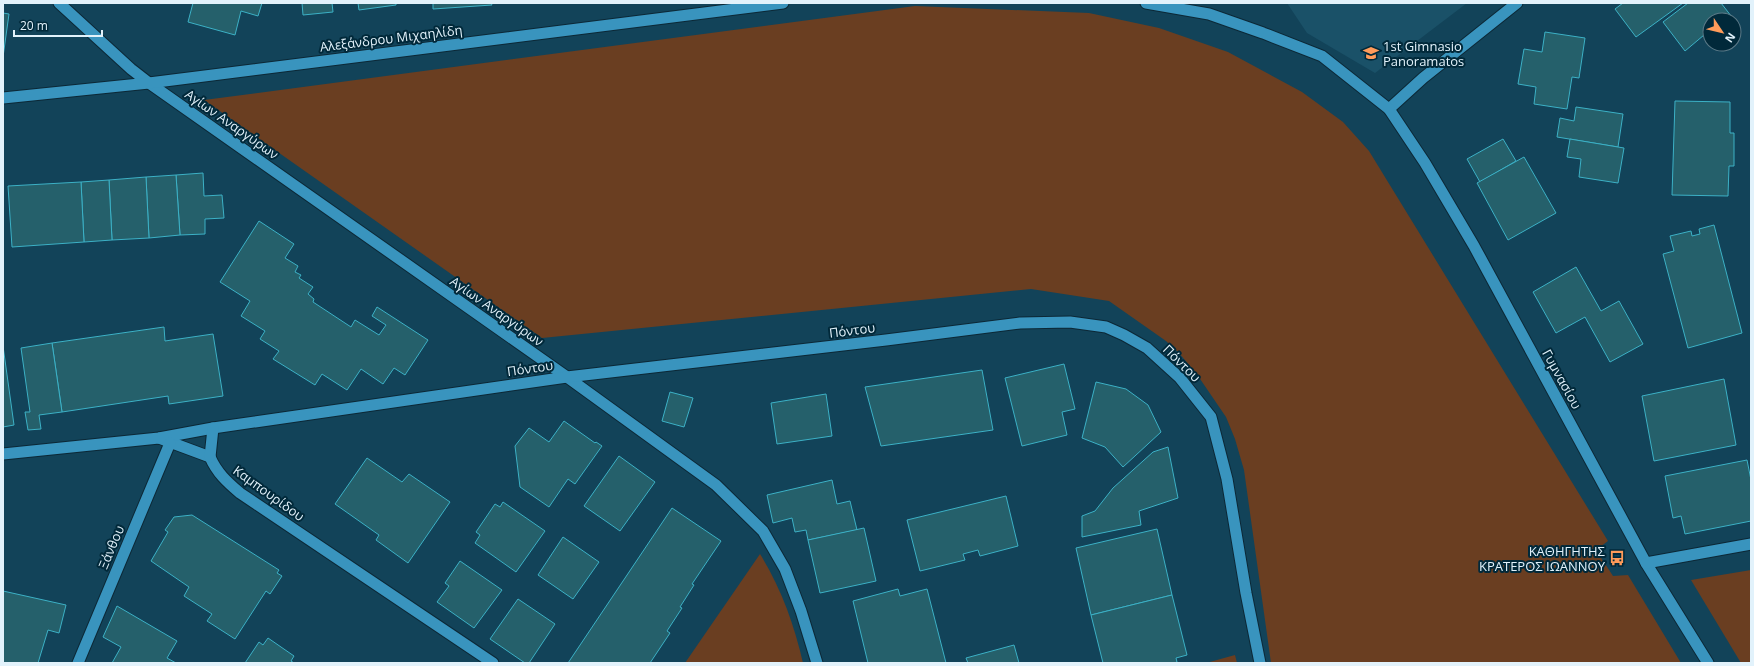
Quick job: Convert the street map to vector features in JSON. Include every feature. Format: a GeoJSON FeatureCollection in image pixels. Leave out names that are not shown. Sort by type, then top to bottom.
{"type":"FeatureCollection","features":[{"type":"Feature","properties":{"kind":"street","name":"Αγίων Αναργύρων"},"geometry":{"type":"LineString","coordinates":[[59,3],[131,69],[149,83],[567,377],[716,485],[763,531],[785,569],[801,611],[817,663]]}},
{"type":"Feature","properties":{"kind":"street","name":"Aλεξάνδρου Mιχαηλίδη"},"geometry":{"type":"LineString","coordinates":[[3,98],[149,83],[783,3]]}},
{"type":"Feature","properties":{"kind":"street"},"geometry":{"type":"LineString","coordinates":[[1146,3],[1209,14],[1264,33],[1322,56],[1390,109],[1424,78],[1518,3]]}},
{"type":"Feature","properties":{"kind":"street","name":"Γυμνασίου"},"geometry":{"type":"LineString","coordinates":[[1390,109],[1425,163],[1474,246],[1646,563],[1708,663]]}},
{"type":"Feature","properties":{"kind":"street","name":"Πόντου"},"geometry":{"type":"LineString","coordinates":[[159,438],[213,428],[567,377],[1020,323],[1070,322],[1106,327],[1147,348],[1180,378],[1211,417],[1227,479],[1246,593],[1260,663]]}},
{"type":"Feature","properties":{"kind":"street"},"geometry":{"type":"LineString","coordinates":[[3,454],[159,438],[210,457],[213,428]]}},
{"type":"Feature","properties":{"kind":"street","name":"Ξάνθου"},"geometry":{"type":"LineString","coordinates":[[78,663],[170,443]]}},
{"type":"Feature","properties":{"kind":"street","name":"Καμπουρίδου"},"geometry":{"type":"LineString","coordinates":[[210,457],[215,469],[240,493],[493,663]]}},
{"type":"Feature","properties":{"kind":"street"},"geometry":{"type":"LineString","coordinates":[[1646,563],[1751,544]]}},
{"type":"Feature","properties":{"kind":"shaded area","name":"1st Gimnasio Panoramatos"},"geometry":{"type":"Polygon","coordinates":[[[1287,3],[1467,3],[1375,73],[1307,33],[1287,3]]]}},
{"type":"Feature","properties":{"kind":"shaded area"},"geometry":{"type":"Polygon","coordinates":[[[915,6],[1089,13],[1159,28],[1228,52],[1302,92],[1343,122],[1369,151],[1608,541],[1596,550],[1613,576],[1628,575],[1681,663],[1271,663],[1244,470],[1235,439],[1226,417],[1196,373],[1178,352],[1166,341],[1109,301],[1031,289],[542,338],[204,100],[915,6]]]}},
{"type":"Feature","properties":{"kind":"shaded area"},"geometry":{"type":"Polygon","coordinates":[[[760,554],[768,567],[786,607],[803,663],[685,663],[760,554]]]}},
{"type":"Feature","properties":{"kind":"shaded area"},"geometry":{"type":"Polygon","coordinates":[[[1751,570],[1751,663],[1741,663],[1691,580],[1751,570]]]}},
{"type":"Feature","properties":{"kind":"shaded area"},"geometry":{"type":"Polygon","coordinates":[[[1235,655],[1237,663],[1206,663],[1235,655]]]}},
{"type":"Feature","properties":{"kind":"building"},"geometry":{"type":"Polygon","coordinates":[[[193,3],[262,3],[258,16],[241,11],[235,35],[188,22],[193,3]]]}},
{"type":"Feature","properties":{"kind":"building"},"geometry":{"type":"Polygon","coordinates":[[[302,3],[332,3],[333,12],[303,15],[302,3]]]}},
{"type":"Feature","properties":{"kind":"building"},"geometry":{"type":"Polygon","coordinates":[[[358,3],[396,3],[396,5],[359,10],[358,3]]]}},
{"type":"Feature","properties":{"kind":"building"},"geometry":{"type":"Polygon","coordinates":[[[433,3],[491,3],[492,5],[433,9],[433,3]]]}},
{"type":"Feature","properties":{"kind":"building"},"geometry":{"type":"Polygon","coordinates":[[[1623,3],[1683,3],[1636,37],[1615,9],[1623,3]]]}},
{"type":"Feature","properties":{"kind":"building"},"geometry":{"type":"Polygon","coordinates":[[[1688,3],[1721,3],[1728,12],[1702,12],[1702,37],[1685,51],[1663,22],[1688,3]]]}},
{"type":"Feature","properties":{"kind":"building"},"geometry":{"type":"Polygon","coordinates":[[[3,13],[9,14],[3,57],[3,13]]]}},
{"type":"Feature","properties":{"kind":"building"},"geometry":{"type":"Polygon","coordinates":[[[1545,32],[1585,38],[1579,78],[1572,77],[1567,109],[1534,104],[1536,87],[1518,84],[1524,49],[1542,52],[1545,32]]]}},
{"type":"Feature","properties":{"kind":"building"},"geometry":{"type":"Polygon","coordinates":[[[1675,101],[1730,102],[1730,133],[1734,133],[1734,166],[1729,166],[1728,196],[1672,195],[1675,101]]]}},
{"type":"Feature","properties":{"kind":"building"},"geometry":{"type":"Polygon","coordinates":[[[1576,107],[1623,114],[1618,147],[1557,137],[1560,118],[1574,121],[1576,107]]]}},
{"type":"Feature","properties":{"kind":"building"},"geometry":{"type":"Polygon","coordinates":[[[1503,139],[1516,161],[1480,182],[1467,159],[1503,139]]]}},
{"type":"Feature","properties":{"kind":"building"},"geometry":{"type":"Polygon","coordinates":[[[1570,139],[1624,148],[1618,183],[1579,177],[1581,159],[1567,157],[1570,139]]]}},
{"type":"Feature","properties":{"kind":"building"},"geometry":{"type":"Polygon","coordinates":[[[1524,157],[1556,213],[1508,240],[1477,183],[1524,157]]]}},
{"type":"Feature","properties":{"kind":"building"},"geometry":{"type":"Polygon","coordinates":[[[203,173],[204,196],[222,195],[224,218],[205,219],[205,234],[180,235],[176,175],[203,173]]]}},
{"type":"Feature","properties":{"kind":"building"},"geometry":{"type":"Polygon","coordinates":[[[176,175],[180,235],[149,238],[146,177],[176,175]]]}},
{"type":"Feature","properties":{"kind":"building"},"geometry":{"type":"Polygon","coordinates":[[[146,177],[149,238],[112,240],[109,180],[146,177]]]}},
{"type":"Feature","properties":{"kind":"building"},"geometry":{"type":"Polygon","coordinates":[[[109,180],[112,240],[84,242],[81,182],[109,180]]]}},
{"type":"Feature","properties":{"kind":"building"},"geometry":{"type":"Polygon","coordinates":[[[81,182],[84,242],[12,247],[8,186],[81,182]]]}},
{"type":"Feature","properties":{"kind":"building"},"geometry":{"type":"Polygon","coordinates":[[[259,221],[294,244],[285,258],[298,266],[295,272],[301,275],[299,278],[313,287],[308,294],[314,299],[313,302],[351,327],[355,320],[379,335],[386,325],[372,316],[377,307],[428,340],[405,375],[394,368],[383,384],[361,369],[347,390],[322,374],[315,385],[273,359],[279,351],[260,339],[265,331],[241,316],[250,301],[220,282],[259,221]]]}},
{"type":"Feature","properties":{"kind":"building"},"geometry":{"type":"Polygon","coordinates":[[[1714,225],[1742,333],[1688,348],[1663,254],[1674,251],[1670,236],[1691,231],[1692,236],[1700,234],[1699,229],[1714,225]]]}},
{"type":"Feature","properties":{"kind":"building"},"geometry":{"type":"Polygon","coordinates":[[[1576,267],[1601,311],[1619,301],[1643,344],[1610,362],[1585,317],[1556,333],[1533,292],[1576,267]]]}},
{"type":"Feature","properties":{"kind":"building"},"geometry":{"type":"Polygon","coordinates":[[[164,327],[165,341],[213,334],[223,396],[169,404],[168,396],[62,412],[52,343],[164,327]]]}},
{"type":"Feature","properties":{"kind":"building"},"geometry":{"type":"Polygon","coordinates":[[[52,343],[62,412],[39,415],[41,429],[28,430],[25,412],[30,412],[21,348],[52,343]]]}},
{"type":"Feature","properties":{"kind":"building"},"geometry":{"type":"Polygon","coordinates":[[[3,346],[14,425],[3,427],[3,346]]]}},
{"type":"Feature","properties":{"kind":"building"},"geometry":{"type":"Polygon","coordinates":[[[1064,364],[1075,409],[1062,412],[1067,435],[1022,446],[1005,378],[1064,364]]]}},
{"type":"Feature","properties":{"kind":"building"},"geometry":{"type":"Polygon","coordinates":[[[982,370],[993,430],[881,446],[865,387],[982,370]]]}},
{"type":"Feature","properties":{"kind":"building"},"geometry":{"type":"Polygon","coordinates":[[[1724,379],[1736,445],[1654,461],[1642,396],[1724,379]]]}},
{"type":"Feature","properties":{"kind":"building"},"geometry":{"type":"Polygon","coordinates":[[[1096,382],[1126,389],[1148,405],[1161,432],[1123,467],[1105,447],[1082,438],[1096,382]]]}},
{"type":"Feature","properties":{"kind":"building"},"geometry":{"type":"Polygon","coordinates":[[[670,392],[693,398],[684,427],[662,421],[670,392]]]}},
{"type":"Feature","properties":{"kind":"building"},"geometry":{"type":"Polygon","coordinates":[[[826,394],[832,436],[777,444],[771,403],[826,394]]]}},
{"type":"Feature","properties":{"kind":"building"},"geometry":{"type":"Polygon","coordinates":[[[564,421],[595,443],[596,442],[602,446],[575,484],[568,479],[549,507],[520,487],[515,446],[529,428],[549,442],[564,421]]]}},
{"type":"Feature","properties":{"kind":"building"},"geometry":{"type":"Polygon","coordinates":[[[1168,447],[1178,498],[1139,511],[1141,525],[1082,537],[1082,516],[1095,511],[1113,488],[1153,452],[1168,447]]]}},
{"type":"Feature","properties":{"kind":"building"},"geometry":{"type":"Polygon","coordinates":[[[619,456],[655,482],[620,531],[584,506],[619,456]]]}},
{"type":"Feature","properties":{"kind":"building"},"geometry":{"type":"Polygon","coordinates":[[[367,458],[402,482],[409,474],[450,502],[408,563],[376,540],[379,535],[335,504],[367,458]]]}},
{"type":"Feature","properties":{"kind":"building"},"geometry":{"type":"Polygon","coordinates":[[[1747,460],[1751,480],[1751,521],[1685,534],[1681,516],[1673,518],[1665,476],[1747,460]]]}},
{"type":"Feature","properties":{"kind":"building"},"geometry":{"type":"Polygon","coordinates":[[[832,480],[837,504],[850,501],[857,530],[808,540],[806,530],[795,532],[792,518],[773,523],[767,495],[832,480]]]}},
{"type":"Feature","properties":{"kind":"building"},"geometry":{"type":"Polygon","coordinates":[[[1006,496],[1018,546],[980,556],[978,550],[963,554],[965,560],[920,571],[907,520],[1006,496]]]}},
{"type":"Feature","properties":{"kind":"building"},"geometry":{"type":"Polygon","coordinates":[[[503,502],[545,531],[516,572],[475,543],[480,535],[476,532],[495,504],[500,507],[503,502]]]}},
{"type":"Feature","properties":{"kind":"building"},"geometry":{"type":"Polygon","coordinates":[[[672,508],[721,541],[692,584],[694,585],[680,607],[682,608],[667,631],[670,633],[650,663],[568,663],[672,508]]]}},
{"type":"Feature","properties":{"kind":"building"},"geometry":{"type":"Polygon","coordinates":[[[192,515],[279,570],[277,573],[282,576],[270,594],[266,591],[235,639],[207,621],[212,614],[184,596],[189,587],[151,561],[168,532],[165,530],[174,517],[192,515]]]}},
{"type":"Feature","properties":{"kind":"building"},"geometry":{"type":"Polygon","coordinates":[[[864,528],[876,581],[820,593],[808,540],[864,528]]]}},
{"type":"Feature","properties":{"kind":"building"},"geometry":{"type":"Polygon","coordinates":[[[1157,529],[1172,595],[1091,615],[1076,548],[1157,529]]]}},
{"type":"Feature","properties":{"kind":"building"},"geometry":{"type":"Polygon","coordinates":[[[563,537],[599,562],[573,599],[538,575],[563,537]]]}},
{"type":"Feature","properties":{"kind":"building"},"geometry":{"type":"Polygon","coordinates":[[[460,561],[502,590],[474,628],[437,602],[449,586],[445,583],[460,561]]]}},
{"type":"Feature","properties":{"kind":"building"},"geometry":{"type":"Polygon","coordinates":[[[898,589],[900,596],[927,589],[946,663],[868,663],[853,601],[898,589]]]}},
{"type":"Feature","properties":{"kind":"building"},"geometry":{"type":"Polygon","coordinates":[[[3,591],[66,605],[59,633],[48,630],[38,663],[3,663],[3,591]]]}},
{"type":"Feature","properties":{"kind":"building"},"geometry":{"type":"Polygon","coordinates":[[[1172,595],[1187,655],[1176,658],[1177,662],[1174,663],[1103,663],[1091,615],[1172,595]]]}},
{"type":"Feature","properties":{"kind":"building"},"geometry":{"type":"Polygon","coordinates":[[[518,599],[555,624],[529,663],[525,663],[490,639],[518,599]]]}},
{"type":"Feature","properties":{"kind":"building"},"geometry":{"type":"Polygon","coordinates":[[[117,606],[177,641],[167,658],[176,663],[112,663],[121,647],[103,637],[117,606]]]}},
{"type":"Feature","properties":{"kind":"building"},"geometry":{"type":"Polygon","coordinates":[[[268,638],[294,656],[291,661],[294,663],[245,663],[259,642],[263,645],[268,638]]]}},
{"type":"Feature","properties":{"kind":"building"},"geometry":{"type":"Polygon","coordinates":[[[1014,645],[1019,663],[968,663],[966,658],[1014,645]]]}},
{"type":"Feature","properties":{"kind":"place","name":"1st Gimnasio Panoramatos"},"geometry":{"type":"Point","coordinates":[1371,53]}},
{"type":"Feature","properties":{"kind":"place","name":"ΚΑΘΗΓΗΤΗΣ ΚΡΑΤΕΡΟΣ ΙΩΑΝΝΟΥ"},"geometry":{"type":"Point","coordinates":[1617,558]}}]}
